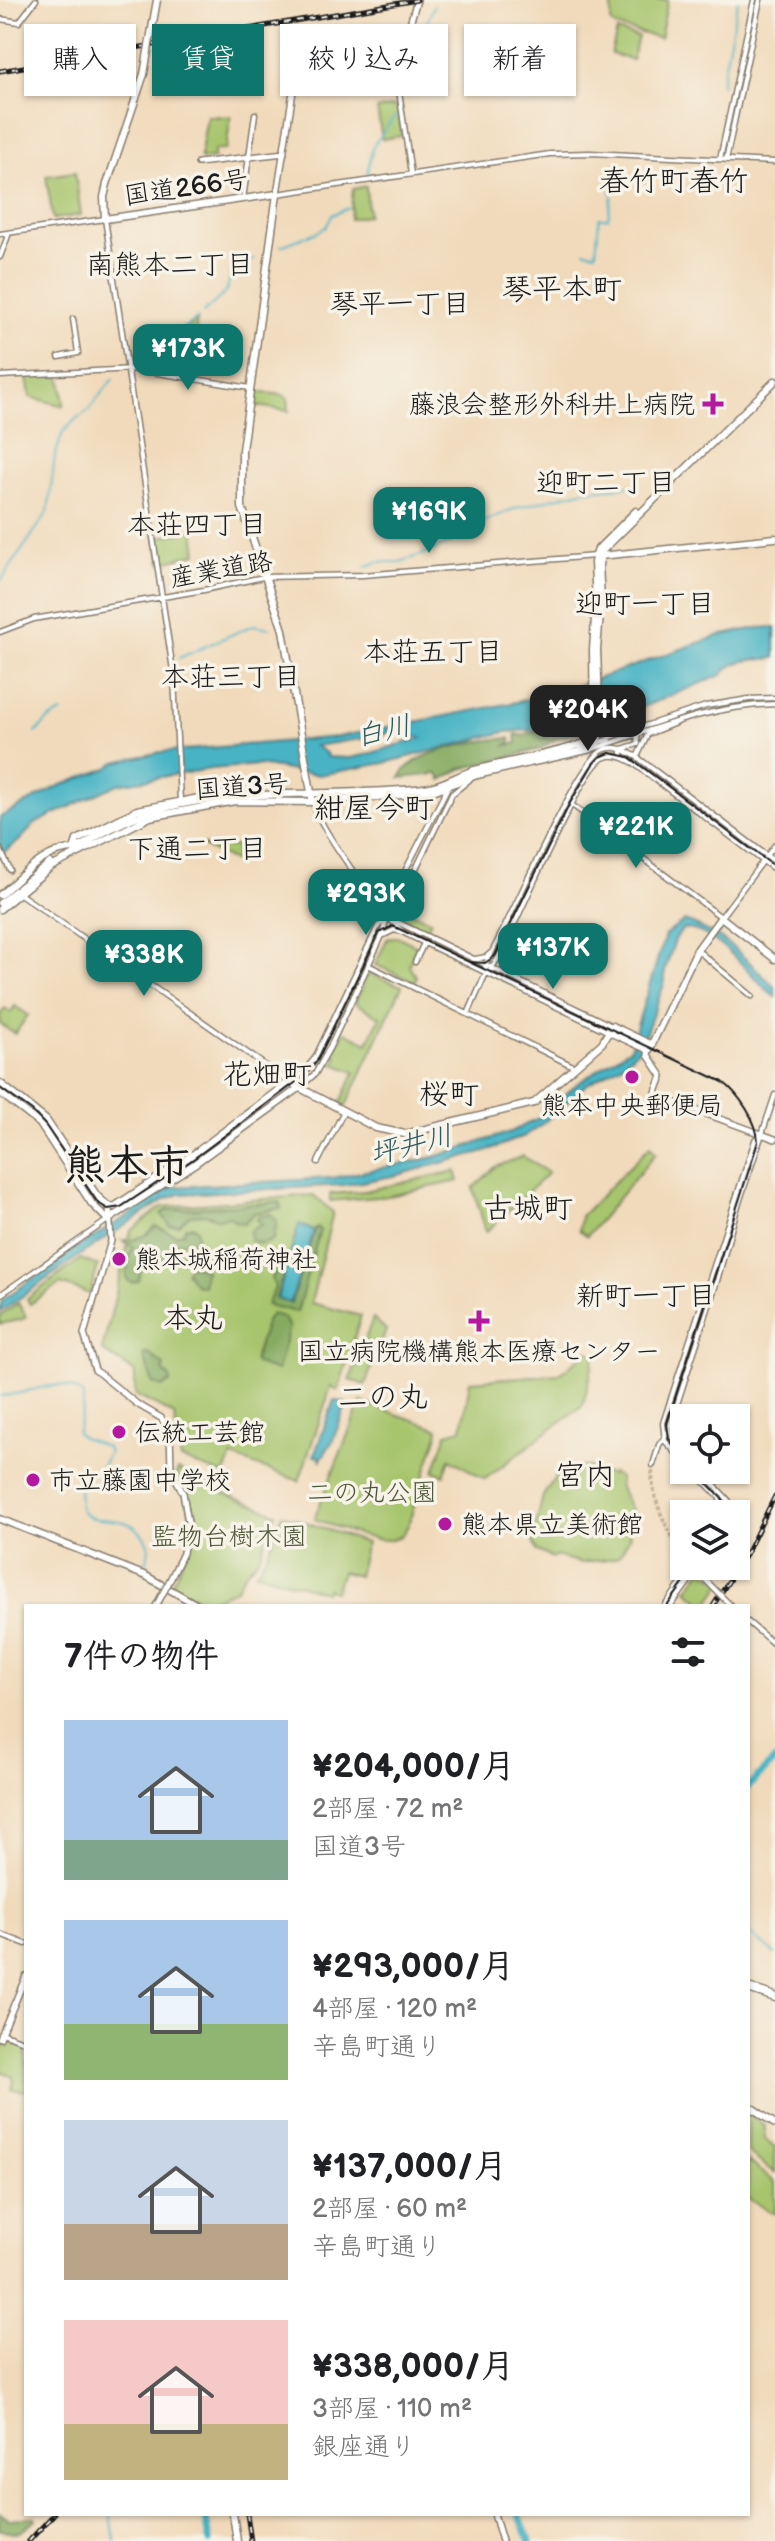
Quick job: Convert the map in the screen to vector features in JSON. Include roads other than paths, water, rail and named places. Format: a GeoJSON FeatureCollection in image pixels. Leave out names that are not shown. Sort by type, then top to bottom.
{"type":"FeatureCollection","features":[{"type":"Feature","properties":{"kind":"main road"},"geometry":{"type":"LineString","coordinates":[[105,219],[107,184],[144,74],[157,0]]}},
{"type":"Feature","properties":{"kind":"main road"},"geometry":{"type":"LineString","coordinates":[[410,24],[417,0]]}},
{"type":"Feature","properties":{"kind":"main road"},"geometry":{"type":"LineString","coordinates":[[277,194],[292,96]]}},
{"type":"Feature","properties":{"kind":"main road"},"geometry":{"type":"LineString","coordinates":[[198,163],[284,153]]}},
{"type":"Feature","properties":{"kind":"main road","name":"国道266号"},"geometry":{"type":"LineString","coordinates":[[105,219],[277,194],[242,450],[240,489],[263,577],[283,630],[313,801]]}},
{"type":"Feature","properties":{"kind":"main road"},"geometry":{"type":"LineString","coordinates":[[591,749],[598,736],[595,664],[598,556],[775,378]]}},
{"type":"Feature","properties":{"kind":"main road"},"geometry":{"type":"LineString","coordinates":[[598,556],[775,538]]}},
{"type":"Feature","properties":{"kind":"main road","name":"国道3号"},"geometry":{"type":"LineString","coordinates":[[429,790],[475,770],[588,742],[598,736]]}},
{"type":"Feature","properties":{"kind":"main road","name":"国道3号"},"geometry":{"type":"LineString","coordinates":[[12,890],[150,817],[235,801],[313,801],[429,790],[448,787],[477,775],[591,749]]}},
{"type":"Feature","properties":{"kind":"main road"},"geometry":{"type":"LineString","coordinates":[[74,849],[77,840],[137,810],[220,794],[234,798]]}},
{"type":"Feature","properties":{"kind":"main road","name":"国道3号"},"geometry":{"type":"LineString","coordinates":[[0,906],[12,890],[39,870],[136,817],[179,806],[234,798],[313,801]]}},
{"type":"Feature","properties":{"kind":"main road"},"geometry":{"type":"LineString","coordinates":[[0,895],[12,890]]}},
{"type":"Feature","properties":{"kind":"main road"},"geometry":{"type":"LineString","coordinates":[[775,959],[721,917],[697,950],[647,1046],[648,1055],[662,1076],[656,1092],[660,1097],[775,1139]]}},
{"type":"Feature","properties":{"kind":"main road"},"geometry":{"type":"LineString","coordinates":[[0,1083],[46,1120],[97,1196],[109,1206],[117,1205],[198,1151],[289,1082],[383,1130],[405,1134],[534,1103],[602,1043],[610,1029],[647,1046]]}},
{"type":"Feature","properties":{"kind":"main road"},"geometry":{"type":"LineString","coordinates":[[109,1223],[299,1088]]}},
{"type":"Feature","properties":{"kind":"main road"},"geometry":{"type":"LineString","coordinates":[[0,1093],[40,1124],[92,1204],[109,1223]]}},
{"type":"Feature","properties":{"kind":"main road"},"geometry":{"type":"LineString","coordinates":[[109,1206],[111,1241],[84,1334],[95,1370],[134,1402],[161,1418],[170,1431],[171,1469],[183,1493],[188,1522],[183,1553],[157,1604]]}},
{"type":"Feature","properties":{"kind":"main road"},"geometry":{"type":"LineString","coordinates":[[0,1519],[146,1576],[195,1604]]}},
{"type":"Feature","properties":{"kind":"main road"},"geometry":{"type":"LineString","coordinates":[[1,2034],[24,1981]]}},
{"type":"Feature","properties":{"kind":"main road"},"geometry":{"type":"LineString","coordinates":[[750,2106],[775,2124]]}},
{"type":"Feature","properties":{"kind":"main road"},"geometry":{"type":"LineString","coordinates":[[233,2516],[237,2541]]}},
{"type":"Feature","properties":{"kind":"main road"},"geometry":{"type":"LineString","coordinates":[[495,2516],[502,2541]]}},
{"type":"Feature","properties":{"kind":"street"},"geometry":{"type":"LineString","coordinates":[[0,19],[19,22],[36,0]]}},
{"type":"Feature","properties":{"kind":"street"},"geometry":{"type":"LineString","coordinates":[[726,160],[757,0]]}},
{"type":"Feature","properties":{"kind":"street"},"geometry":{"type":"LineString","coordinates":[[720,159],[746,52]]}},
{"type":"Feature","properties":{"kind":"street"},"geometry":{"type":"LineString","coordinates":[[400,96],[411,174]]}},
{"type":"Feature","properties":{"kind":"street"},"geometry":{"type":"LineString","coordinates":[[243,199],[255,114]]}},
{"type":"Feature","properties":{"kind":"street"},"geometry":{"type":"LineString","coordinates":[[277,194],[569,153],[775,162]]}},
{"type":"Feature","properties":{"kind":"street"},"geometry":{"type":"LineString","coordinates":[[0,234],[105,219],[175,683],[180,801]]}},
{"type":"Feature","properties":{"kind":"street"},"geometry":{"type":"LineString","coordinates":[[0,257],[9,233]]}},
{"type":"Feature","properties":{"kind":"street"},"geometry":{"type":"LineString","coordinates":[[59,357],[78,353],[73,319]]}},
{"type":"Feature","properties":{"kind":"street"},"geometry":{"type":"LineString","coordinates":[[0,376],[128,370],[250,388]]}},
{"type":"Feature","properties":{"kind":"street","name":"産業道路"},"geometry":{"type":"LineString","coordinates":[[0,632],[34,619],[162,598],[263,577],[363,575],[598,556]]}},
{"type":"Feature","properties":{"kind":"street"},"geometry":{"type":"LineString","coordinates":[[591,749],[706,706],[749,699],[775,701]]}},
{"type":"Feature","properties":{"kind":"street"},"geometry":{"type":"LineString","coordinates":[[598,736],[618,738],[687,717],[775,701]]}},
{"type":"Feature","properties":{"kind":"street"},"geometry":{"type":"LineString","coordinates":[[637,757],[648,734],[687,717]]}},
{"type":"Feature","properties":{"kind":"street"},"geometry":{"type":"LineString","coordinates":[[486,973],[485,965],[596,755],[610,748],[622,749],[638,744],[637,734]]}},
{"type":"Feature","properties":{"kind":"street"},"geometry":{"type":"LineString","coordinates":[[598,736],[618,738]]}},
{"type":"Feature","properties":{"kind":"street"},"geometry":{"type":"LineString","coordinates":[[622,749],[637,757],[765,858],[775,870]]}},
{"type":"Feature","properties":{"kind":"street"},"geometry":{"type":"LineString","coordinates":[[622,749],[622,757]]}},
{"type":"Feature","properties":{"kind":"street"},"geometry":{"type":"LineString","coordinates":[[468,1014],[570,803],[600,760],[608,756],[622,757],[775,862]]}},
{"type":"Feature","properties":{"kind":"street"},"geometry":{"type":"LineString","coordinates":[[12,890],[289,1082],[302,1074],[315,1058],[378,926],[394,914],[454,790],[477,775]]}},
{"type":"Feature","properties":{"kind":"street"},"geometry":{"type":"LineString","coordinates":[[299,1088],[315,1074],[322,1062],[382,936],[400,881],[453,780]]}},
{"type":"Feature","properties":{"kind":"street"},"geometry":{"type":"LineString","coordinates":[[429,790],[446,806]]}},
{"type":"Feature","properties":{"kind":"street"},"geometry":{"type":"LineString","coordinates":[[313,801],[322,825],[387,918],[404,933],[610,1029]]}},
{"type":"Feature","properties":{"kind":"street"},"geometry":{"type":"LineString","coordinates":[[570,803],[721,917],[775,845]]}},
{"type":"Feature","properties":{"kind":"street"},"geometry":{"type":"LineString","coordinates":[[0,849],[10,870]]}},
{"type":"Feature","properties":{"kind":"street"},"geometry":{"type":"LineString","coordinates":[[387,918],[422,944],[492,968],[610,1029]]}},
{"type":"Feature","properties":{"kind":"street"},"geometry":{"type":"LineString","coordinates":[[382,936],[394,930],[404,933]]}},
{"type":"Feature","properties":{"kind":"street"},"geometry":{"type":"LineString","coordinates":[[415,962],[422,944]]}},
{"type":"Feature","properties":{"kind":"street"},"geometry":{"type":"LineString","coordinates":[[468,958],[486,957],[495,950]]}},
{"type":"Feature","properties":{"kind":"street"},"geometry":{"type":"LineString","coordinates":[[697,950],[752,996]]}},
{"type":"Feature","properties":{"kind":"street"},"geometry":{"type":"LineString","coordinates":[[362,963],[575,1067]]}},
{"type":"Feature","properties":{"kind":"street"},"geometry":{"type":"LineString","coordinates":[[653,1465],[669,1428],[775,1095]]}},
{"type":"Feature","properties":{"kind":"street"},"geometry":{"type":"LineString","coordinates":[[318,1162],[344,1111]]}},
{"type":"Feature","properties":{"kind":"street"},"geometry":{"type":"LineString","coordinates":[[670,1448],[659,1436],[710,1284],[733,1203],[755,1140],[761,1133]]}},
{"type":"Feature","properties":{"kind":"street"},"geometry":{"type":"LineString","coordinates":[[0,1295],[109,1223]]}},
{"type":"Feature","properties":{"kind":"street"},"geometry":{"type":"LineString","coordinates":[[669,1428],[670,1437]]}},
{"type":"Feature","properties":{"kind":"street"},"geometry":{"type":"LineString","coordinates":[[663,1440],[670,1444]]}},
{"type":"Feature","properties":{"kind":"street"},"geometry":{"type":"LineString","coordinates":[[706,1484],[720,1500]]}},
{"type":"Feature","properties":{"kind":"street"},"geometry":{"type":"LineString","coordinates":[[713,1484],[728,1500]]}},
{"type":"Feature","properties":{"kind":"street"},"geometry":{"type":"LineString","coordinates":[[666,1604],[683,1580]]}},
{"type":"Feature","properties":{"kind":"street"},"geometry":{"type":"LineString","coordinates":[[672,1604],[690,1580]]}},
{"type":"Feature","properties":{"kind":"street"},"geometry":{"type":"LineString","coordinates":[[706,1580],[729,1604]]}},
{"type":"Feature","properties":{"kind":"street"},"geometry":{"type":"LineString","coordinates":[[750,1624],[775,1645]]}},
{"type":"Feature","properties":{"kind":"street"},"geometry":{"type":"LineString","coordinates":[[0,1934],[24,1943]]}},
{"type":"Feature","properties":{"kind":"street"},"geometry":{"type":"LineString","coordinates":[[750,1989],[775,1997]]}},
{"type":"Feature","properties":{"kind":"street"},"geometry":{"type":"LineString","coordinates":[[1,2034],[24,2041]]}},
{"type":"Feature","properties":{"kind":"water","name":"白川"},"geometry":{"type":"Polygon","coordinates":[[[775,627],[775,658],[733,665],[722,675],[618,717],[583,726],[505,732],[385,763],[319,775],[258,765],[118,784],[36,823],[0,855],[0,817],[59,786],[108,768],[116,762],[161,752],[337,737],[512,703],[568,689],[718,636],[775,627]],[[393,731],[380,736],[315,746],[327,757],[350,758],[421,738],[393,731]]]}},
{"type":"Feature","properties":{"kind":"water"},"geometry":{"type":"Polygon","coordinates":[[[684,921],[711,933],[733,948],[775,987],[775,997],[720,944],[695,931],[683,929],[676,938],[665,969],[665,982],[640,1048],[621,1065],[586,1085],[525,1136],[489,1150],[398,1175],[345,1185],[180,1194],[166,1199],[83,1253],[0,1312],[2,1300],[161,1192],[173,1187],[332,1178],[435,1157],[511,1132],[537,1119],[577,1084],[630,1048],[665,935],[684,921]]]}},
{"type":"Feature","properties":{"kind":"water"},"geometry":{"type":"Polygon","coordinates":[[[299,1224],[314,1231],[290,1303],[277,1299],[299,1224]]]}},
{"type":"Feature","properties":{"kind":"water"},"geometry":{"type":"Polygon","coordinates":[[[334,1400],[346,1406],[332,1442],[320,1461],[321,1457],[314,1456],[334,1400]]]}},
{"type":"Feature","properties":{"kind":"waterway"},"geometry":{"type":"LineString","coordinates":[[721,85],[738,0]]}},
{"type":"Feature","properties":{"kind":"waterway"},"geometry":{"type":"LineString","coordinates":[[426,24],[434,5]]}},
{"type":"Feature","properties":{"kind":"waterway"},"geometry":{"type":"LineString","coordinates":[[367,174],[373,146],[395,116]]}},
{"type":"Feature","properties":{"kind":"waterway"},"geometry":{"type":"LineString","coordinates":[[611,193],[616,163]]}},
{"type":"Feature","properties":{"kind":"waterway"},"geometry":{"type":"LineString","coordinates":[[599,218],[608,218],[612,196]]}},
{"type":"Feature","properties":{"kind":"waterway"},"geometry":{"type":"LineString","coordinates":[[281,246],[326,227],[332,215],[348,208]]}},
{"type":"Feature","properties":{"kind":"waterway"},"geometry":{"type":"LineString","coordinates":[[585,251],[596,253],[599,220]]}},
{"type":"Feature","properties":{"kind":"waterway"},"geometry":{"type":"LineString","coordinates":[[203,313],[226,292],[233,267],[255,259]]}},
{"type":"Feature","properties":{"kind":"waterway"},"geometry":{"type":"LineString","coordinates":[[130,361],[198,318]]}},
{"type":"Feature","properties":{"kind":"waterway"},"geometry":{"type":"LineString","coordinates":[[0,582],[48,512],[55,456],[63,432],[88,411],[113,379]]}},
{"type":"Feature","properties":{"kind":"waterway"},"geometry":{"type":"LineString","coordinates":[[365,567],[378,562],[400,562],[424,554],[516,508],[581,491],[637,485]]}},
{"type":"Feature","properties":{"kind":"waterway"},"geometry":{"type":"LineString","coordinates":[[179,658],[253,625],[271,628]]}},
{"type":"Feature","properties":{"kind":"waterway"},"geometry":{"type":"LineString","coordinates":[[36,733],[48,720],[62,713]]}},
{"type":"Feature","properties":{"kind":"waterway"},"geometry":{"type":"LineString","coordinates":[[0,1396],[53,1386],[64,1386],[83,1395],[77,1433],[106,1447],[109,1452],[102,1466],[79,1486],[80,1509],[94,1518],[124,1522],[142,1534],[149,1547],[146,1569]]}},
{"type":"Feature","properties":{"kind":"waterway"},"geometry":{"type":"LineString","coordinates":[[750,1785],[775,1760]]}},
{"type":"Feature","properties":{"kind":"waterway"},"geometry":{"type":"LineString","coordinates":[[750,1934],[775,1954]]}},
{"type":"Feature","properties":{"kind":"waterway"},"geometry":{"type":"LineString","coordinates":[[111,2516],[115,2541]]}},
{"type":"Feature","properties":{"kind":"waterway"},"geometry":{"type":"LineString","coordinates":[[205,2516],[210,2541]]}},
{"type":"Feature","properties":{"kind":"waterway"},"geometry":{"type":"LineString","coordinates":[[520,2516],[530,2541]]}},
{"type":"Feature","properties":{"kind":"tunnel"},"geometry":{"type":"LineString","coordinates":[[653,1465],[656,1501],[670,1531]]}},
{"type":"Feature","properties":{"kind":"tram line"},"geometry":{"type":"LineString","coordinates":[[470,962],[485,963],[495,956],[570,803],[593,764],[610,753],[629,757],[775,867]]}},
{"type":"Feature","properties":{"kind":"tram line"},"geometry":{"type":"LineString","coordinates":[[0,1088],[32,1111],[46,1126],[98,1203],[108,1209],[121,1207],[192,1160],[307,1074],[317,1061],[379,933],[393,926],[723,1082],[746,1109],[755,1126],[758,1142],[673,1404]]}},
{"type":"Feature","properties":{"kind":"tram line"},"geometry":{"type":"LineString","coordinates":[[670,1414],[667,1423],[670,1440]]}},
{"type":"Feature","properties":{"kind":"tram line"},"geometry":{"type":"LineString","coordinates":[[708,1484],[723,1500]]}},
{"type":"Feature","properties":{"kind":"tram line"},"geometry":{"type":"LineString","coordinates":[[668,1604],[686,1580]]}},
{"type":"Feature","properties":{"kind":"railway"},"geometry":{"type":"LineString","coordinates":[[388,5],[417,0]]}},
{"type":"Feature","properties":{"kind":"railway"},"geometry":{"type":"LineString","coordinates":[[0,71],[400,3]]}},
{"type":"Feature","properties":{"kind":"railway"},"geometry":{"type":"LineString","coordinates":[[714,1604],[747,1552],[775,1496]]}},
{"type":"Feature","properties":{"kind":"railway"},"geometry":{"type":"LineString","coordinates":[[29,2541],[52,2516]]}},
{"type":"Feature","properties":{"kind":"railway"},"geometry":{"type":"LineString","coordinates":[[247,2516],[251,2541]]}},
{"type":"Feature","properties":{"kind":"place","name":"藤浪会整形外科井上病院"},"geometry":{"type":"Point","coordinates":[713,404]}},
{"type":"Feature","properties":{"kind":"place","name":"熊本中央郵便局"},"geometry":{"type":"Point","coordinates":[632,1077]}},
{"type":"Feature","properties":{"kind":"place","name":"熊本城稲荷神社"},"geometry":{"type":"Point","coordinates":[119,1259]}},
{"type":"Feature","properties":{"kind":"place","name":"国立病院機構熊本医療センター"},"geometry":{"type":"Point","coordinates":[479,1321]}},
{"type":"Feature","properties":{"kind":"place","name":"伝統工芸館"},"geometry":{"type":"Point","coordinates":[119,1432]}},
{"type":"Feature","properties":{"kind":"place","name":"市立藤園中学校"},"geometry":{"type":"Point","coordinates":[33,1480]}},
{"type":"Feature","properties":{"kind":"place","name":"熊本県立美術館"},"geometry":{"type":"Point","coordinates":[445,1524]}},
{"type":"Feature","properties":{"kind":"district","name":"春竹町春竹"},"geometry":{"type":"Point","coordinates":[674,181]}},
{"type":"Feature","properties":{"kind":"district","name":"南熊本二丁目"},"geometry":{"type":"Point","coordinates":[170,264]}},
{"type":"Feature","properties":{"kind":"district","name":"琴平本町"},"geometry":{"type":"Point","coordinates":[562,289]}},
{"type":"Feature","properties":{"kind":"district","name":"琴平一丁目"},"geometry":{"type":"Point","coordinates":[400,303]}},
{"type":"Feature","properties":{"kind":"district","name":"迎町二丁目"},"geometry":{"type":"Point","coordinates":[606,482]}},
{"type":"Feature","properties":{"kind":"district","name":"本荘四丁目"},"geometry":{"type":"Point","coordinates":[197,524]}},
{"type":"Feature","properties":{"kind":"district","name":"迎町一丁目"},"geometry":{"type":"Point","coordinates":[645,603]}},
{"type":"Feature","properties":{"kind":"district","name":"本荘五丁目"},"geometry":{"type":"Point","coordinates":[433,651]}},
{"type":"Feature","properties":{"kind":"district","name":"本荘三丁目"},"geometry":{"type":"Point","coordinates":[231,676]}},
{"type":"Feature","properties":{"kind":"district","name":"紺屋今町"},"geometry":{"type":"Point","coordinates":[374,808]}},
{"type":"Feature","properties":{"kind":"district","name":"下通二丁目"},"geometry":{"type":"Point","coordinates":[197,848]}},
{"type":"Feature","properties":{"kind":"district","name":"花畑町"},"geometry":{"type":"Point","coordinates":[267,1074]}},
{"type":"Feature","properties":{"kind":"district","name":"桜町"},"geometry":{"type":"Point","coordinates":[449,1094]}},
{"type":"Feature","properties":{"kind":"district","name":"熊本市"},"geometry":{"type":"Point","coordinates":[127,1164]}},
{"type":"Feature","properties":{"kind":"district","name":"古城町"},"geometry":{"type":"Point","coordinates":[528,1208]}},
{"type":"Feature","properties":{"kind":"district","name":"新町一丁目"},"geometry":{"type":"Point","coordinates":[646,1295]}},
{"type":"Feature","properties":{"kind":"district","name":"本丸"},"geometry":{"type":"Point","coordinates":[193,1318]}},
{"type":"Feature","properties":{"kind":"district","name":"二の丸"},"geometry":{"type":"Point","coordinates":[383,1397]}},
{"type":"Feature","properties":{"kind":"district","name":"宮内"},"geometry":{"type":"Point","coordinates":[585,1475]}},
{"type":"Feature","properties":{"kind":"water label","name":"坪井川"},"geometry":{"type":"Point","coordinates":[411,1144]}},
{"type":"Feature","properties":{"kind":"park label","name":"二の丸公園"},"geometry":{"type":"Point","coordinates":[372,1492]}},
{"type":"Feature","properties":{"kind":"park label","name":"監物台樹木園"},"geometry":{"type":"Point","coordinates":[229,1536]}}]}
